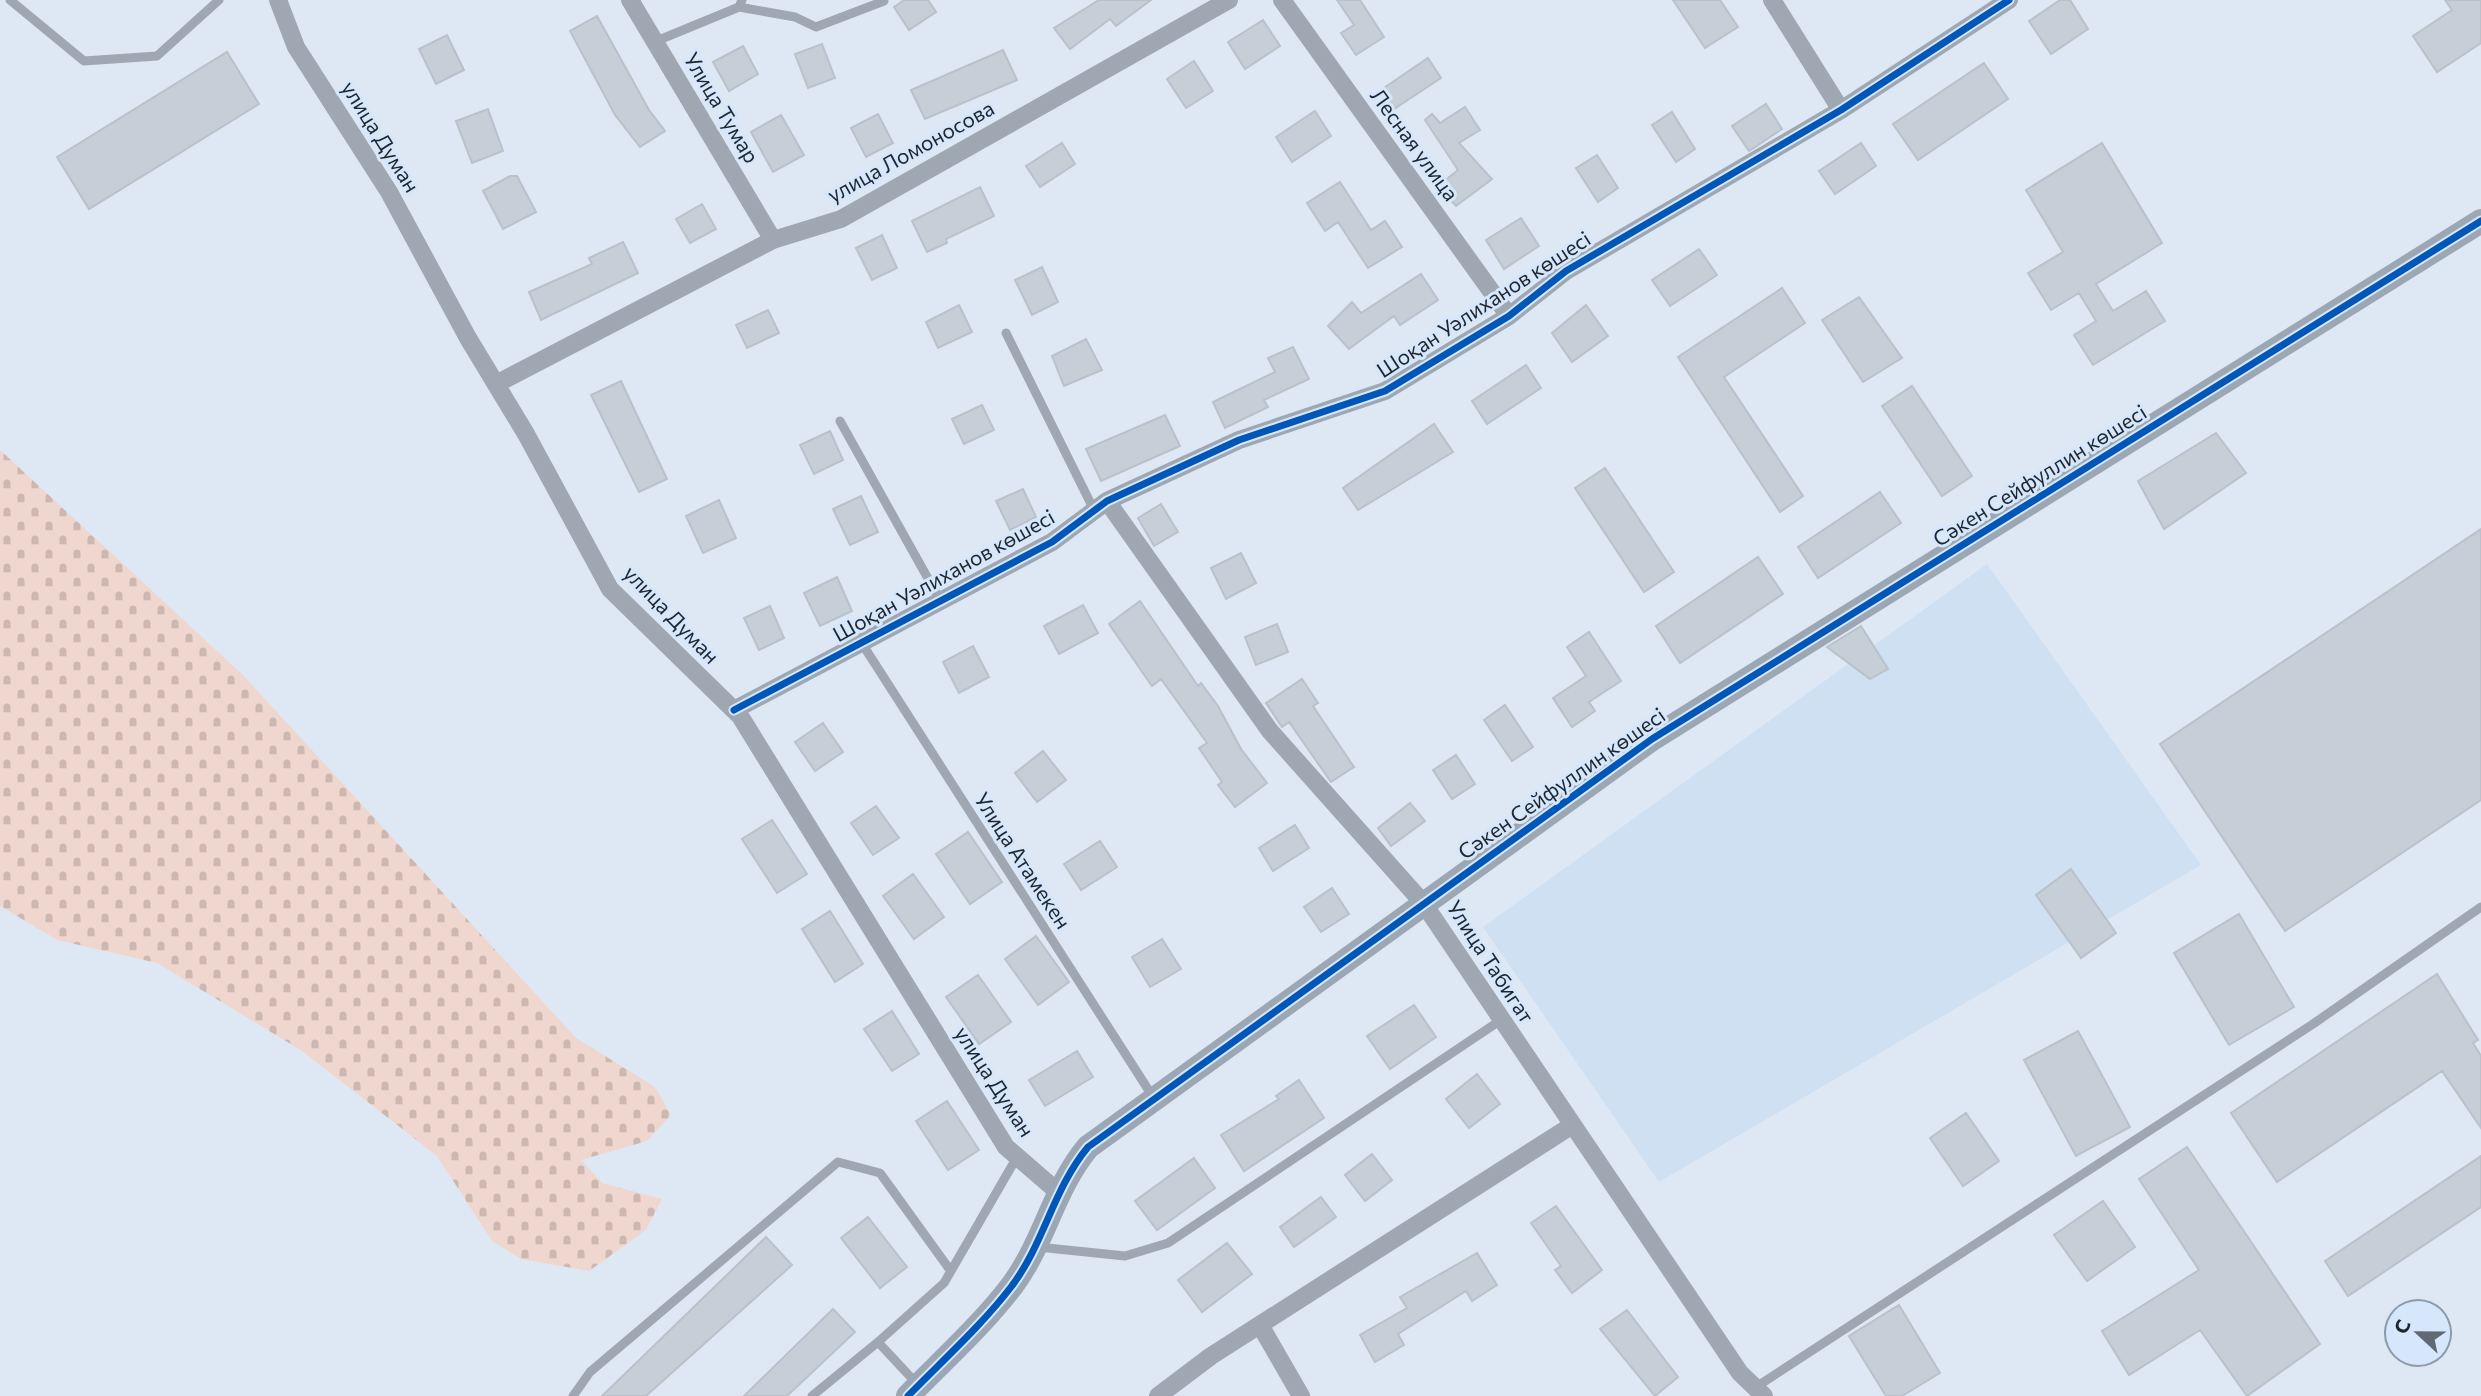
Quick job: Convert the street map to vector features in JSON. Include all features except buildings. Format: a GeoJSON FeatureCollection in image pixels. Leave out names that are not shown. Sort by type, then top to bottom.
{"type":"FeatureCollection","features":[{"type":"Feature","properties":{"kind":"street","name":"улица Думан"},"geometry":{"type":"LineString","coordinates":[[278,0],[296,47],[389,192],[610,589],[734,710],[992,1124],[1017,1157],[1058,1192]]}},
{"type":"Feature","properties":{"kind":"street","name":"Улица Тумар"},"geometry":{"type":"LineString","coordinates":[[629,0],[773,240]]}},
{"type":"Feature","properties":{"kind":"street","name":"улица Ломоносова"},"geometry":{"type":"LineString","coordinates":[[496,384],[773,240],[841,219],[1229,0]]}},
{"type":"Feature","properties":{"kind":"street","name":"Лесная улица"},"geometry":{"type":"LineString","coordinates":[[1282,0],[1508,316]]}},
{"type":"Feature","properties":{"kind":"street"},"geometry":{"type":"LineString","coordinates":[[1772,0],[1841,110]]}},
{"type":"Feature","properties":{"kind":"street","name":"Шоқан Уәлиханов көшесі"},"geometry":{"type":"LineString","coordinates":[[734,710],[1052,542],[1100,505],[1239,440],[1385,391],[1508,316],[1566,271],[1841,110],[2009,0]]}},
{"type":"Feature","properties":{"kind":"street","name":"Сәкен Сейфуллин көшесі"},"geometry":{"type":"LineString","coordinates":[[913,1391],[1011,1288],[1036,1247],[1072,1165],[1088,1147],[1652,739],[2481,221]]}},
{"type":"Feature","properties":{"kind":"street","name":"Улица Табигат"},"geometry":{"type":"LineString","coordinates":[[1100,505],[1269,731],[1424,904],[1571,1126],[1740,1373],[1760,1392]]}},
{"type":"Feature","properties":{"kind":"street"},"geometry":{"type":"LineString","coordinates":[[1158,1396],[1212,1356],[1571,1126]]}},
{"type":"Feature","properties":{"kind":"street"},"geometry":{"type":"LineString","coordinates":[[1260,1325],[1301,1396]]}},
{"type":"Feature","properties":{"kind":"lane"},"geometry":{"type":"LineString","coordinates":[[10,0],[85,61],[157,56],[219,0]]}},
{"type":"Feature","properties":{"kind":"lane"},"geometry":{"type":"LineString","coordinates":[[654,42],[740,4],[794,17],[816,27],[884,1]]}},
{"type":"Feature","properties":{"kind":"lane"},"geometry":{"type":"LineString","coordinates":[[1006,333],[1100,505]]}},
{"type":"Feature","properties":{"kind":"lane"},"geometry":{"type":"LineString","coordinates":[[840,421],[940,600]]}},
{"type":"Feature","properties":{"kind":"lane","name":"Улица Атамекен"},"geometry":{"type":"LineString","coordinates":[[861,642],[1154,1099]]}},
{"type":"Feature","properties":{"kind":"lane"},"geometry":{"type":"LineString","coordinates":[[1760,1392],[2313,1024],[2481,907]]}},
{"type":"Feature","properties":{"kind":"lane"},"geometry":{"type":"LineString","coordinates":[[1036,1247],[1125,1256],[1168,1244],[1501,1020]]}},
{"type":"Feature","properties":{"kind":"lane"},"geometry":{"type":"LineString","coordinates":[[812,1396],[944,1283],[1017,1157]]}},
{"type":"Feature","properties":{"kind":"lane"},"geometry":{"type":"LineString","coordinates":[[573,1396],[590,1372],[838,1162],[880,1173],[950,1270]]}},
{"type":"Feature","properties":{"kind":"lane"},"geometry":{"type":"LineString","coordinates":[[878,1342],[913,1391]]}},
{"type":"Feature","properties":{"kind":"shaded area"},"geometry":{"type":"Polygon","coordinates":[[[1987,564],[2201,865],[1659,1182],[1483,927],[1987,564]]]}},
{"type":"Feature","properties":{"kind":"green space"},"geometry":{"type":"Polygon","coordinates":[[[0,450],[243,675],[576,1038],[655,1087],[671,1115],[647,1141],[581,1160],[602,1183],[662,1199],[646,1230],[589,1271],[521,1259],[492,1241],[437,1156],[302,1051],[157,963],[57,940],[0,906],[0,450]]]}},
{"type":"Feature","properties":{"kind":"cycle path"},"geometry":{"type":"LineString","coordinates":[[734,710],[1052,542],[1107,501],[1239,440],[1385,391],[1509,316],[1566,271],[1841,110],[2009,0]]}},
{"type":"Feature","properties":{"kind":"cycle path"},"geometry":{"type":"LineString","coordinates":[[908,1396],[1011,1287],[1032,1253],[1066,1181],[1088,1147],[1652,739],[2481,221]]}}]}
